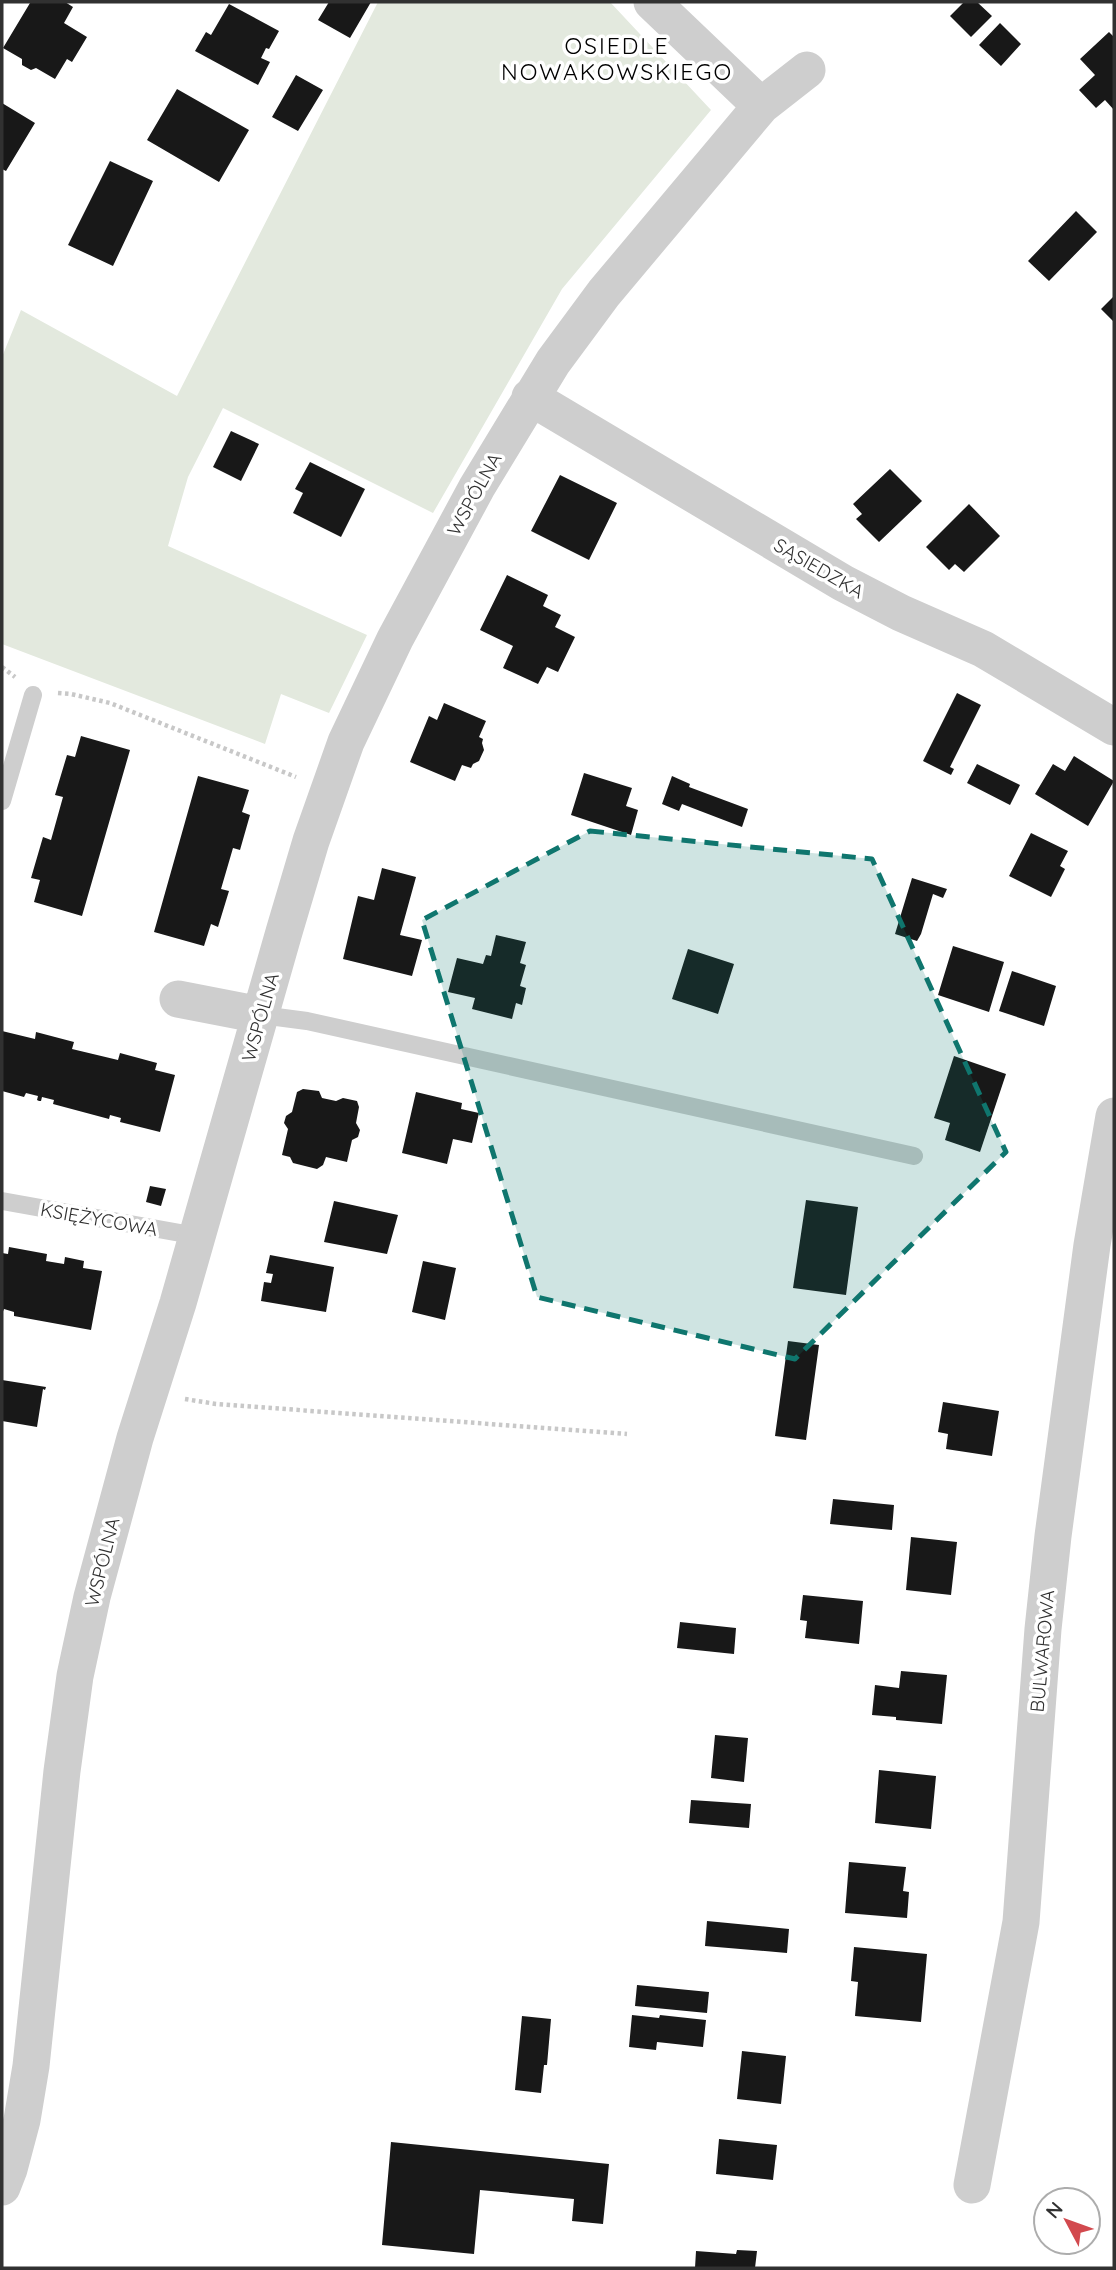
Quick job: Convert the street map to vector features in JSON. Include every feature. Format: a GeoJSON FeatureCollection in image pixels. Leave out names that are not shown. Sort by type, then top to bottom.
{"type":"FeatureCollection","features":[{"type":"Feature","properties":{"kind":"street"},"geometry":{"type":"LineString","coordinates":[[652,2],[761,106]]}},
{"type":"Feature","properties":{"kind":"street","name":"WSPÓLNA"},"geometry":{"type":"LineString","coordinates":[[2,2187],[22,2120],[31,2066],[59,1798],[75,1676],[107,1540],[311,841],[345,742],[395,639],[477,487],[530,397],[577,327],[761,106],[807,70]]}},
{"type":"Feature","properties":{"kind":"street","name":"SĄSIEDZKA"},"geometry":{"type":"LineString","coordinates":[[530,397],[843,583],[901,613],[983,649],[1114,727]]}},
{"type":"Feature","properties":{"kind":"street"},"geometry":{"type":"LineString","coordinates":[[178,999],[261,1015]]}},
{"type":"Feature","properties":{"kind":"street","name":"BULWAROWA"},"geometry":{"type":"LineString","coordinates":[[972,2185],[1021,1922],[1043,1629],[1053,1536],[1092,1245],[1114,1116]]}},
{"type":"Feature","properties":{"kind":"lane"},"geometry":{"type":"LineString","coordinates":[[2,801],[33,695]]}},
{"type":"Feature","properties":{"kind":"lane"},"geometry":{"type":"LineString","coordinates":[[261,1015],[307,1021],[914,1156]]}},
{"type":"Feature","properties":{"kind":"lane","name":"KSIĘŻYCOWA"},"geometry":{"type":"LineString","coordinates":[[2,1201],[197,1237]]}},
{"type":"Feature","properties":{"kind":"path"},"geometry":{"type":"LineString","coordinates":[[2,667],[33,695],[71,694],[110,703],[293,776],[330,787]]}},
{"type":"Feature","properties":{"kind":"path"},"geometry":{"type":"LineString","coordinates":[[148,1394],[215,1404],[627,1434]]}},
{"type":"Feature","properties":{"kind":"highlighted area"},"geometry":{"type":"Polygon","coordinates":[[[590,831],[872,859],[1006,1152],[795,1359],[537,1297],[422,920],[590,831]]]}},
{"type":"Feature","properties":{"kind":"shaded area"},"geometry":{"type":"Polygon","coordinates":[[[378,2],[610,2],[711,110],[562,289],[433,513],[223,408],[188,477],[168,546],[367,635],[329,713],[281,694],[265,744],[2,644],[2,357],[21,310],[177,396],[378,2]]]}},
{"type":"Feature","properties":{"kind":"building"},"geometry":{"type":"Polygon","coordinates":[[[33,2],[65,2],[73,7],[64,23],[87,37],[72,62],[67,59],[55,79],[36,68],[31,70],[22,65],[22,59],[3,48],[33,2]]]}},
{"type":"Feature","properties":{"kind":"building"},"geometry":{"type":"Polygon","coordinates":[[[329,2],[371,2],[350,38],[318,20],[329,2]]]}},
{"type":"Feature","properties":{"kind":"building"},"geometry":{"type":"Polygon","coordinates":[[[964,2],[977,2],[992,16],[971,37],[950,16],[964,2]]]}},
{"type":"Feature","properties":{"kind":"building"},"geometry":{"type":"Polygon","coordinates":[[[229,4],[279,31],[261,58],[270,62],[258,85],[195,51],[206,32],[211,35],[229,4]]]}},
{"type":"Feature","properties":{"kind":"building"},"geometry":{"type":"Polygon","coordinates":[[[1000,23],[1021,44],[1001,66],[979,45],[1000,23]]]}},
{"type":"Feature","properties":{"kind":"building"},"geometry":{"type":"Polygon","coordinates":[[[1109,32],[1114,37],[1114,110],[1105,100],[1096,108],[1079,90],[1095,75],[1080,59],[1109,32]]]}},
{"type":"Feature","properties":{"kind":"building"},"geometry":{"type":"Polygon","coordinates":[[[296,75],[323,90],[298,131],[272,117],[296,75]]]}},
{"type":"Feature","properties":{"kind":"building"},"geometry":{"type":"Polygon","coordinates":[[[177,89],[249,130],[219,182],[147,140],[177,89]]]}},
{"type":"Feature","properties":{"kind":"building"},"geometry":{"type":"Polygon","coordinates":[[[2,103],[35,123],[6,171],[2,169],[2,103]]]}},
{"type":"Feature","properties":{"kind":"building"},"geometry":{"type":"Polygon","coordinates":[[[110,161],[153,181],[113,266],[68,245],[110,161]]]}},
{"type":"Feature","properties":{"kind":"building"},"geometry":{"type":"Polygon","coordinates":[[[1076,211],[1097,232],[1049,281],[1028,261],[1076,211]]]}},
{"type":"Feature","properties":{"kind":"building"},"geometry":{"type":"Polygon","coordinates":[[[1114,296],[1114,322],[1101,309],[1114,296]]]}},
{"type":"Feature","properties":{"kind":"building"},"geometry":{"type":"Polygon","coordinates":[[[231,431],[259,444],[241,481],[213,467],[231,431]]]}},
{"type":"Feature","properties":{"kind":"building"},"geometry":{"type":"Polygon","coordinates":[[[310,462],[365,489],[341,537],[293,513],[303,493],[295,489],[310,462]]]}},
{"type":"Feature","properties":{"kind":"building"},"geometry":{"type":"Polygon","coordinates":[[[890,469],[922,501],[879,542],[856,519],[862,514],[853,504],[890,469]]]}},
{"type":"Feature","properties":{"kind":"building"},"geometry":{"type":"Polygon","coordinates":[[[560,475],[617,503],[589,560],[531,531],[560,475]]]}},
{"type":"Feature","properties":{"kind":"building"},"geometry":{"type":"Polygon","coordinates":[[[969,504],[1000,536],[964,572],[955,564],[949,570],[926,547],[969,504]]]}},
{"type":"Feature","properties":{"kind":"building"},"geometry":{"type":"Polygon","coordinates":[[[507,575],[548,595],[543,606],[561,615],[555,627],[575,637],[558,672],[547,667],[538,684],[503,668],[513,646],[480,630],[507,575]]]}},
{"type":"Feature","properties":{"kind":"building"},"geometry":{"type":"Polygon","coordinates":[[[957,693],[981,705],[950,767],[954,769],[951,775],[923,761],[957,693]]]}},
{"type":"Feature","properties":{"kind":"building"},"geometry":{"type":"Polygon","coordinates":[[[444,703],[486,721],[479,737],[483,739],[484,750],[479,761],[471,768],[462,765],[455,781],[410,762],[429,716],[437,720],[444,703]]]}},
{"type":"Feature","properties":{"kind":"building"},"geometry":{"type":"Polygon","coordinates":[[[81,736],[130,750],[82,916],[34,902],[40,880],[31,878],[43,837],[51,840],[63,797],[55,795],[67,755],[75,757],[81,736]]]}},
{"type":"Feature","properties":{"kind":"building"},"geometry":{"type":"Polygon","coordinates":[[[1074,756],[1114,781],[1088,826],[1035,794],[1053,764],[1065,771],[1074,756]]]}},
{"type":"Feature","properties":{"kind":"building"},"geometry":{"type":"Polygon","coordinates":[[[977,764],[1020,785],[1010,805],[967,783],[977,764]]]}},
{"type":"Feature","properties":{"kind":"building"},"geometry":{"type":"Polygon","coordinates":[[[584,773],[632,788],[626,806],[638,810],[631,835],[571,815],[584,773]]]}},
{"type":"Feature","properties":{"kind":"building"},"geometry":{"type":"Polygon","coordinates":[[[198,776],[249,790],[242,812],[250,815],[240,850],[233,848],[221,889],[229,891],[218,927],[211,924],[204,946],[154,932],[198,776]]]}},
{"type":"Feature","properties":{"kind":"building"},"geometry":{"type":"Polygon","coordinates":[[[672,776],[690,784],[689,787],[748,809],[742,827],[682,804],[679,811],[662,804],[672,776]]]}},
{"type":"Feature","properties":{"kind":"building"},"geometry":{"type":"Polygon","coordinates":[[[1031,833],[1068,851],[1060,866],[1065,869],[1051,897],[1009,876],[1031,833]]]}},
{"type":"Feature","properties":{"kind":"building"},"geometry":{"type":"Polygon","coordinates":[[[382,868],[416,877],[400,935],[422,940],[412,976],[343,959],[358,896],[374,900],[382,868]]]}},
{"type":"Feature","properties":{"kind":"building"},"geometry":{"type":"Polygon","coordinates":[[[912,878],[947,889],[943,898],[933,894],[917,941],[895,934],[912,878]]]}},
{"type":"Feature","properties":{"kind":"building"},"geometry":{"type":"Polygon","coordinates":[[[496,935],[526,942],[520,963],[526,965],[520,986],[526,988],[522,1005],[516,1003],[512,1019],[472,1009],[475,998],[448,992],[457,958],[483,964],[486,955],[491,956],[496,935]]]}},
{"type":"Feature","properties":{"kind":"building"},"geometry":{"type":"Polygon","coordinates":[[[953,946],[1004,962],[989,1012],[938,995],[953,946]]]}},
{"type":"Feature","properties":{"kind":"building"},"geometry":{"type":"Polygon","coordinates":[[[688,949],[734,964],[718,1014],[672,999],[688,949]]]}},
{"type":"Feature","properties":{"kind":"building"},"geometry":{"type":"Polygon","coordinates":[[[1012,971],[1056,986],[1044,1026],[999,1011],[1012,971]]]}},
{"type":"Feature","properties":{"kind":"building"},"geometry":{"type":"Polygon","coordinates":[[[2,1031],[35,1039],[36,1032],[74,1042],[72,1049],[118,1060],[120,1053],[157,1063],[155,1070],[175,1075],[160,1132],[120,1122],[121,1118],[110,1115],[109,1119],[53,1104],[54,1100],[42,1097],[39,1101],[38,1096],[26,1093],[24,1097],[2,1091],[2,1031]]]}},
{"type":"Feature","properties":{"kind":"building"},"geometry":{"type":"Polygon","coordinates":[[[954,1056],[1006,1074],[980,1152],[945,1140],[950,1123],[934,1118],[954,1056]]]}},
{"type":"Feature","properties":{"kind":"building"},"geometry":{"type":"Polygon","coordinates":[[[303,1089],[319,1091],[322,1098],[357,1101],[359,1107],[356,1123],[360,1130],[358,1137],[352,1140],[347,1162],[326,1157],[323,1165],[317,1169],[293,1163],[290,1157],[282,1155],[288,1129],[284,1123],[286,1116],[292,1112],[297,1092],[303,1089]]]}},
{"type":"Feature","properties":{"kind":"building"},"geometry":{"type":"Polygon","coordinates":[[[416,1092],[462,1103],[461,1109],[479,1113],[472,1143],[453,1139],[447,1164],[402,1153],[416,1092]]]}},
{"type":"Feature","properties":{"kind":"building"},"geometry":{"type":"Polygon","coordinates":[[[150,1186],[166,1189],[161,1206],[146,1202],[150,1186]]]}},
{"type":"Feature","properties":{"kind":"building"},"geometry":{"type":"Polygon","coordinates":[[[806,1200],[858,1207],[846,1295],[793,1288],[806,1200]]]}},
{"type":"Feature","properties":{"kind":"building"},"geometry":{"type":"Polygon","coordinates":[[[334,1201],[398,1215],[387,1254],[324,1242],[334,1201]]]}},
{"type":"Feature","properties":{"kind":"building"},"geometry":{"type":"Polygon","coordinates":[[[9,1247],[47,1254],[46,1261],[64,1264],[65,1257],[84,1261],[83,1268],[102,1271],[91,1330],[14,1316],[14,1312],[4,1309],[2,1314],[2,1253],[8,1254],[9,1247]]]}},
{"type":"Feature","properties":{"kind":"building"},"geometry":{"type":"Polygon","coordinates":[[[270,1255],[334,1267],[326,1312],[261,1301],[264,1282],[271,1283],[273,1274],[266,1273],[270,1255]]]}},
{"type":"Feature","properties":{"kind":"building"},"geometry":{"type":"Polygon","coordinates":[[[423,1261],[456,1268],[445,1320],[412,1312],[423,1261]]]}},
{"type":"Feature","properties":{"kind":"building"},"geometry":{"type":"Polygon","coordinates":[[[788,1341],[819,1345],[806,1440],[775,1436],[788,1341]]]}},
{"type":"Feature","properties":{"kind":"building"},"geometry":{"type":"Polygon","coordinates":[[[2,1380],[46,1387],[43,1389],[37,1427],[2,1421],[2,1380]]]}},
{"type":"Feature","properties":{"kind":"building"},"geometry":{"type":"Polygon","coordinates":[[[943,1402],[999,1411],[992,1456],[946,1449],[948,1434],[938,1432],[943,1402]]]}},
{"type":"Feature","properties":{"kind":"building"},"geometry":{"type":"Polygon","coordinates":[[[833,1499],[894,1505],[892,1530],[830,1524],[833,1499]]]}},
{"type":"Feature","properties":{"kind":"building"},"geometry":{"type":"Polygon","coordinates":[[[911,1537],[957,1542],[951,1595],[906,1590],[911,1537]]]}},
{"type":"Feature","properties":{"kind":"building"},"geometry":{"type":"Polygon","coordinates":[[[803,1595],[863,1601],[859,1644],[805,1638],[807,1621],[800,1620],[803,1595]]]}},
{"type":"Feature","properties":{"kind":"building"},"geometry":{"type":"Polygon","coordinates":[[[680,1622],[736,1628],[734,1654],[677,1648],[680,1622]]]}},
{"type":"Feature","properties":{"kind":"building"},"geometry":{"type":"Polygon","coordinates":[[[901,1671],[947,1675],[942,1724],[872,1715],[875,1685],[899,1688],[901,1671]]]}},
{"type":"Feature","properties":{"kind":"building"},"geometry":{"type":"Polygon","coordinates":[[[715,1735],[748,1738],[744,1782],[711,1778],[715,1735]]]}},
{"type":"Feature","properties":{"kind":"building"},"geometry":{"type":"Polygon","coordinates":[[[879,1770],[936,1776],[931,1829],[875,1823],[879,1770]]]}},
{"type":"Feature","properties":{"kind":"building"},"geometry":{"type":"Polygon","coordinates":[[[691,1800],[751,1804],[749,1828],[689,1823],[691,1800]]]}},
{"type":"Feature","properties":{"kind":"building"},"geometry":{"type":"Polygon","coordinates":[[[849,1862],[906,1867],[903,1891],[909,1892],[907,1918],[845,1913],[849,1862]]]}},
{"type":"Feature","properties":{"kind":"building"},"geometry":{"type":"Polygon","coordinates":[[[707,1921],[789,1929],[787,1953],[705,1946],[707,1921]]]}},
{"type":"Feature","properties":{"kind":"building"},"geometry":{"type":"Polygon","coordinates":[[[854,1947],[927,1954],[921,2022],[855,2016],[858,1982],[851,1981],[854,1947]]]}},
{"type":"Feature","properties":{"kind":"building"},"geometry":{"type":"Polygon","coordinates":[[[637,1985],[709,1992],[707,2013],[635,2006],[637,1985]]]}},
{"type":"Feature","properties":{"kind":"building"},"geometry":{"type":"Polygon","coordinates":[[[632,2015],[706,2020],[703,2047],[657,2042],[656,2050],[629,2047],[632,2015]]]}},
{"type":"Feature","properties":{"kind":"building"},"geometry":{"type":"Polygon","coordinates":[[[522,2016],[551,2019],[547,2065],[544,2065],[541,2093],[515,2090],[522,2016]]]}},
{"type":"Feature","properties":{"kind":"building"},"geometry":{"type":"Polygon","coordinates":[[[742,2051],[786,2056],[781,2104],[737,2099],[742,2051]]]}},
{"type":"Feature","properties":{"kind":"building"},"geometry":{"type":"Polygon","coordinates":[[[719,2139],[777,2145],[773,2180],[716,2174],[719,2139]]]}},
{"type":"Feature","properties":{"kind":"building"},"geometry":{"type":"Polygon","coordinates":[[[391,2142],[609,2164],[603,2224],[572,2221],[574,2199],[480,2190],[474,2254],[382,2245],[391,2142]]]}},
{"type":"Feature","properties":{"kind":"building"},"geometry":{"type":"Polygon","coordinates":[[[737,2250],[757,2251],[755,2268],[695,2268],[696,2251],[736,2254],[737,2250]]]}},
{"type":"Feature","properties":{"kind":"district","name":"OSIEDLE NOWAKOWSKIEGO"},"geometry":{"type":"Point","coordinates":[617,58]}}]}
